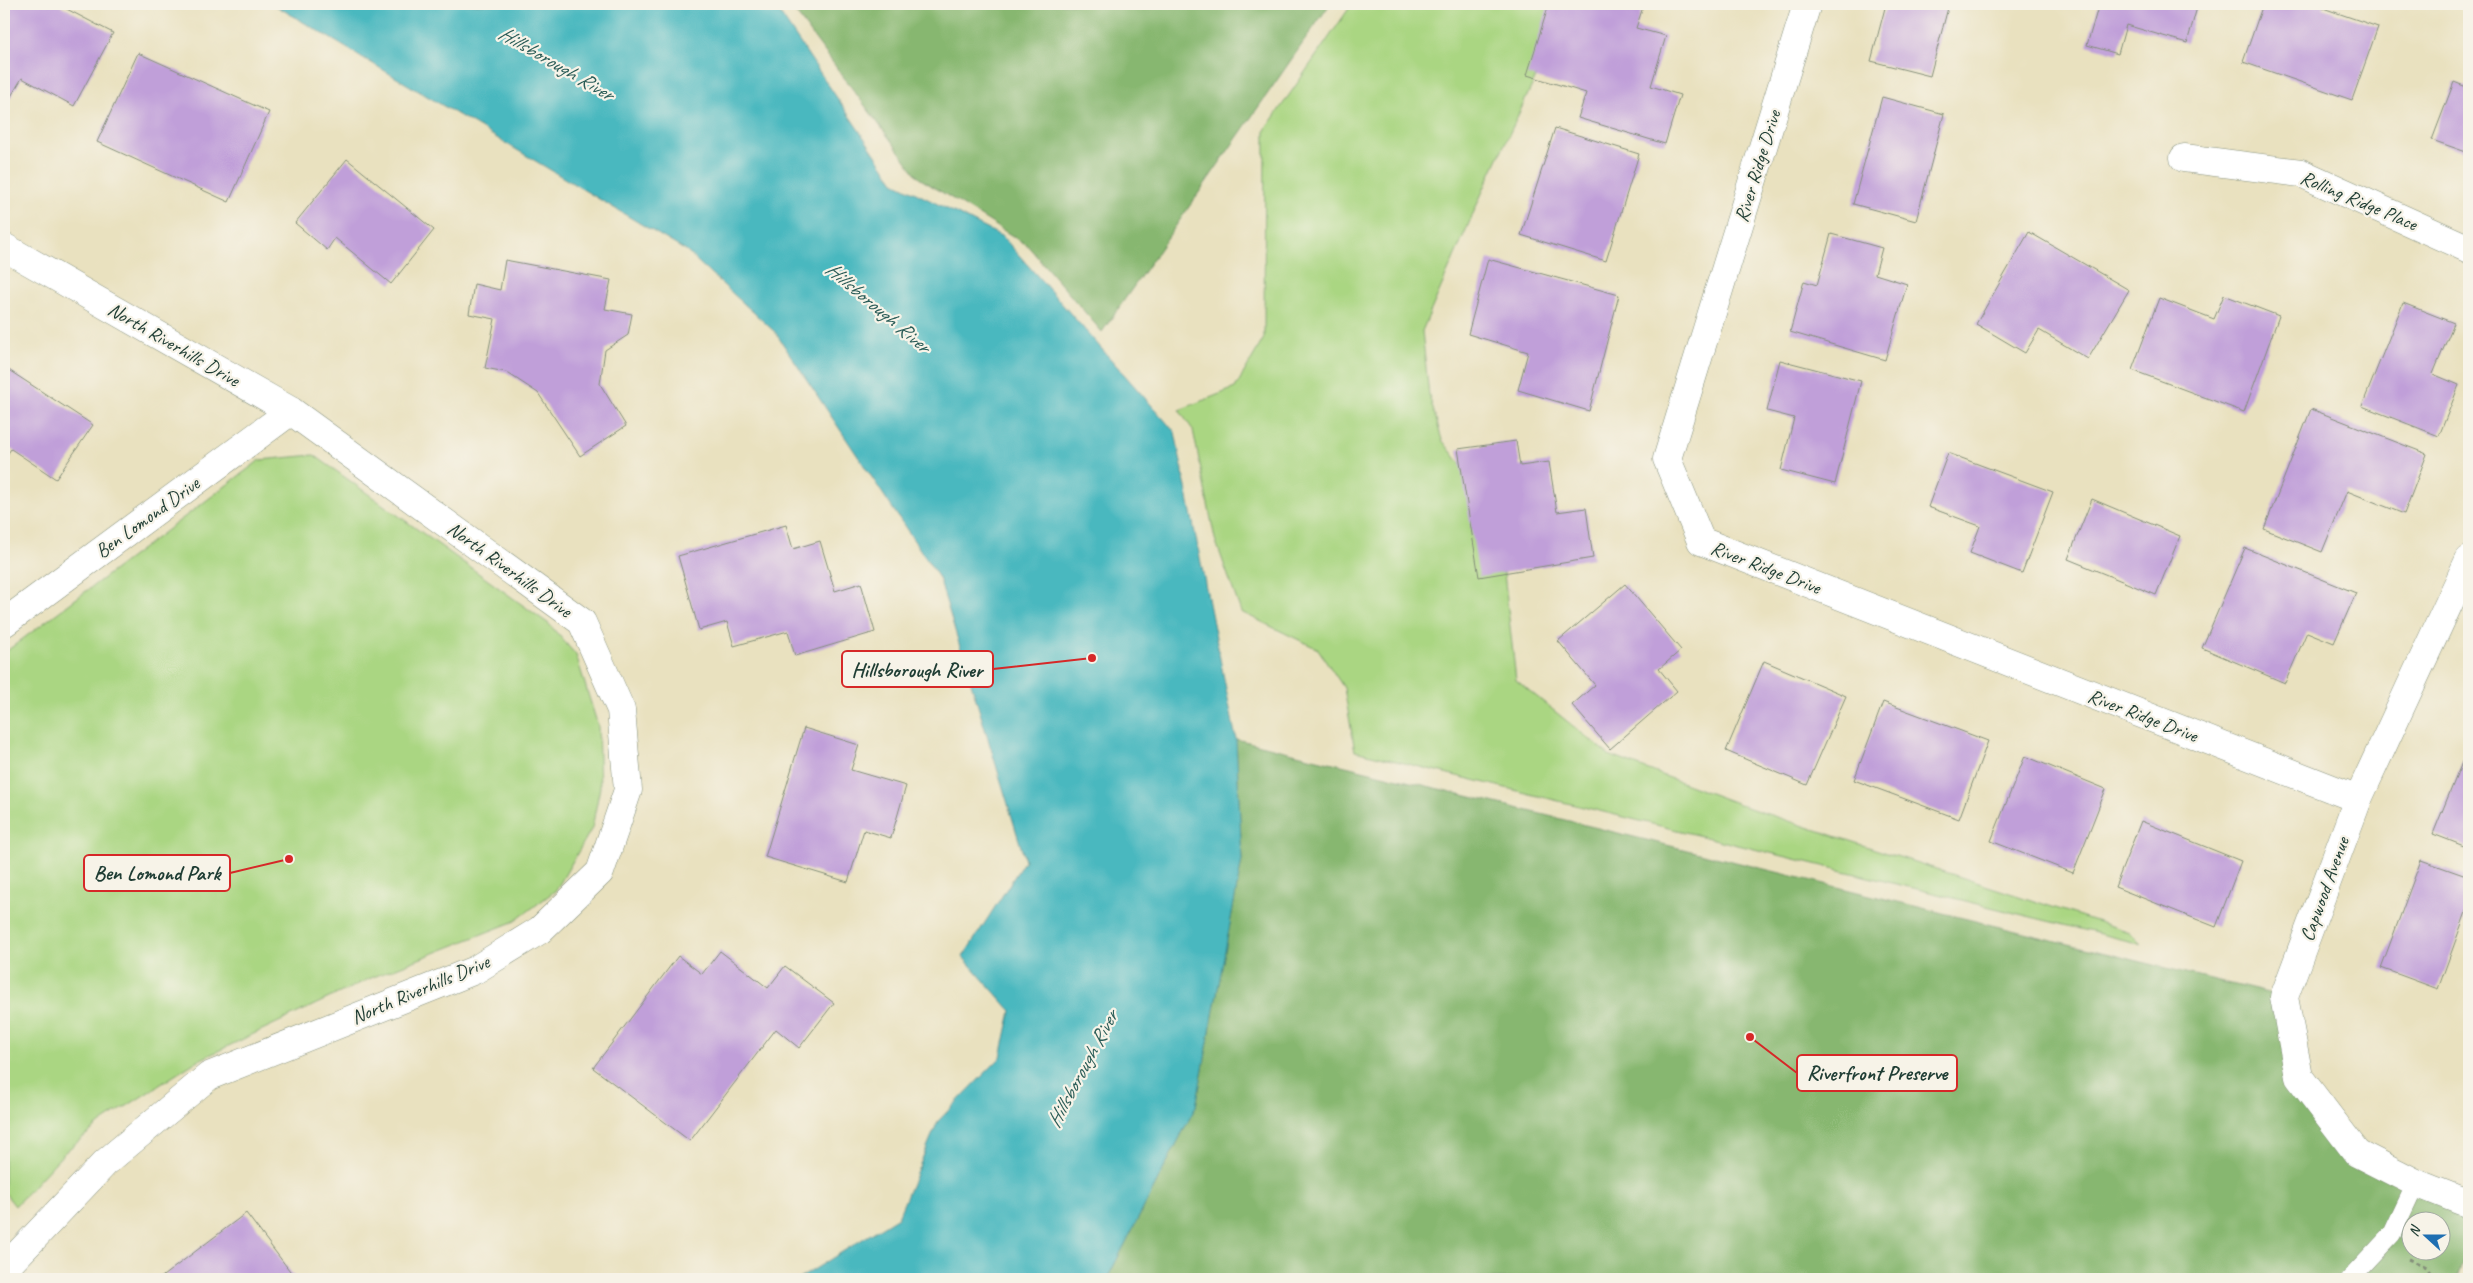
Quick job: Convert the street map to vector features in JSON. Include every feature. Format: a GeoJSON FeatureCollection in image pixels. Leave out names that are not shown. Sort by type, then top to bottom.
{"type":"FeatureCollection","features":[{"type":"Feature","properties":{"kind":"street","name":"River Ridge Drive"},"geometry":{"type":"LineString","coordinates":[[1807,4],[1667,458],[1701,541],[2358,799]]}},
{"type":"Feature","properties":{"kind":"street","name":"Rolling Ridge Place"},"geometry":{"type":"LineString","coordinates":[[2184,158],[2301,173],[2469,249]]}},
{"type":"Feature","properties":{"kind":"street","name":"North Riverhills Drive"},"geometry":{"type":"LineString","coordinates":[[4,247],[291,411],[582,622],[621,710],[628,790],[600,872],[540,930],[475,970],[209,1076],[105,1163],[4,1270]]}},
{"type":"Feature","properties":{"kind":"street","name":"Ben Lomond Drive"},"geometry":{"type":"LineString","coordinates":[[4,623],[291,411]]}},
{"type":"Feature","properties":{"kind":"street","name":"Capwood Avenue"},"geometry":{"type":"LineString","coordinates":[[2469,560],[2358,799],[2284,997],[2299,1077],[2357,1154],[2416,1183],[2469,1204]]}},
{"type":"Feature","properties":{"kind":"lane"},"geometry":{"type":"LineString","coordinates":[[2350,1279],[2392,1234],[2416,1183]]}},
{"type":"Feature","properties":{"kind":"green space"},"geometry":{"type":"Polygon","coordinates":[[[785,4],[1330,4],[1102,332],[1027,245],[919,178],[792,8],[785,4]]]}},
{"type":"Feature","properties":{"kind":"green space"},"geometry":{"type":"Polygon","coordinates":[[[1352,4],[1570,4],[1486,184],[1422,331],[1429,395],[1442,440],[1497,511],[1516,680],[1609,755],[1752,809],[2129,932],[2141,944],[1355,751],[1344,688],[1318,649],[1241,612],[1215,539],[1193,430],[1179,410],[1235,388],[1264,338],[1265,130],[1352,4]]]}},
{"type":"Feature","properties":{"kind":"green space"},"geometry":{"type":"Polygon","coordinates":[[[314,455],[549,624],[576,655],[598,726],[600,787],[592,828],[556,890],[515,921],[371,978],[197,1061],[102,1122],[65,1152],[15,1206],[4,1192],[4,653],[260,460],[314,455]]]}},
{"type":"Feature","properties":{"kind":"green space"},"geometry":{"type":"Polygon","coordinates":[[[1236,739],[2284,997],[2299,1077],[2357,1153],[2469,1204],[2469,1243],[2456,1279],[1107,1279],[1196,1106],[1242,860],[1236,739]]]}},
{"type":"Feature","properties":{"kind":"water","name":"Hillsborough River"},"geometry":{"type":"Polygon","coordinates":[[[273,4],[765,4],[779,12],[894,182],[1003,237],[1175,432],[1236,739],[1242,860],[1196,1106],[1107,1279],[799,1279],[898,1217],[938,1121],[1001,1057],[1011,1011],[963,957],[1025,860],[939,578],[775,332],[686,251],[273,4]]]}},
{"type":"Feature","properties":{"kind":"building"},"geometry":{"type":"Polygon","coordinates":[[[4,4],[57,4],[113,33],[74,106],[22,78],[7,103],[4,101],[4,4]]]}},
{"type":"Feature","properties":{"kind":"building"},"geometry":{"type":"Polygon","coordinates":[[[1549,4],[1644,4],[1636,28],[1666,36],[1651,86],[1680,95],[1665,144],[1578,118],[1586,93],[1527,75],[1549,4]]]}},
{"type":"Feature","properties":{"kind":"building"},"geometry":{"type":"Polygon","coordinates":[[[1886,4],[1949,4],[1930,76],[1871,61],[1886,4]]]}},
{"type":"Feature","properties":{"kind":"building"},"geometry":{"type":"Polygon","coordinates":[[[2099,4],[2198,4],[2187,43],[2126,25],[2118,54],[2087,45],[2099,4]]]}},
{"type":"Feature","properties":{"kind":"building"},"geometry":{"type":"Polygon","coordinates":[[[2263,4],[2324,4],[2323,8],[2378,27],[2352,100],[2243,62],[2263,4]]]}},
{"type":"Feature","properties":{"kind":"building"},"geometry":{"type":"Polygon","coordinates":[[[138,53],[269,112],[229,202],[97,142],[138,53]]]}},
{"type":"Feature","properties":{"kind":"building"},"geometry":{"type":"Polygon","coordinates":[[[2454,82],[2469,88],[2469,153],[2432,140],[2454,82]]]}},
{"type":"Feature","properties":{"kind":"building"},"geometry":{"type":"Polygon","coordinates":[[[1882,97],[1944,114],[1916,221],[1853,204],[1882,97]]]}},
{"type":"Feature","properties":{"kind":"building"},"geometry":{"type":"Polygon","coordinates":[[[1555,128],[1639,154],[1606,261],[1521,235],[1555,128]]]}},
{"type":"Feature","properties":{"kind":"building"},"geometry":{"type":"Polygon","coordinates":[[[347,159],[434,230],[391,284],[335,238],[327,250],[295,223],[347,159]]]}},
{"type":"Feature","properties":{"kind":"building"},"geometry":{"type":"Polygon","coordinates":[[[2029,232],[2129,290],[2088,359],[2039,330],[2025,353],[1976,324],[2029,232]]]}},
{"type":"Feature","properties":{"kind":"building"},"geometry":{"type":"Polygon","coordinates":[[[1831,234],[1882,248],[1875,274],[1907,284],[1885,360],[1790,332],[1804,281],[1817,285],[1831,234]]]}},
{"type":"Feature","properties":{"kind":"building"},"geometry":{"type":"Polygon","coordinates":[[[1488,259],[1619,295],[1589,411],[1518,390],[1528,352],[1468,334],[1488,259]]]}},
{"type":"Feature","properties":{"kind":"building"},"geometry":{"type":"Polygon","coordinates":[[[505,260],[611,280],[605,309],[632,314],[628,335],[605,350],[600,384],[626,426],[580,456],[538,393],[506,372],[485,368],[495,319],[469,314],[474,284],[500,290],[505,260]]]}},
{"type":"Feature","properties":{"kind":"building"},"geometry":{"type":"Polygon","coordinates":[[[2224,295],[2279,316],[2244,412],[2132,370],[2159,298],[2214,319],[2224,295]]]}},
{"type":"Feature","properties":{"kind":"building"},"geometry":{"type":"Polygon","coordinates":[[[2403,303],[2454,323],[2433,374],[2459,385],[2439,436],[2362,406],[2403,303]]]}},
{"type":"Feature","properties":{"kind":"building"},"geometry":{"type":"Polygon","coordinates":[[[1780,360],[1861,381],[1835,484],[1781,470],[1794,418],[1767,411],[1780,360]]]}},
{"type":"Feature","properties":{"kind":"building"},"geometry":{"type":"Polygon","coordinates":[[[4,367],[93,425],[56,479],[11,449],[4,459],[4,367]]]}},
{"type":"Feature","properties":{"kind":"building"},"geometry":{"type":"Polygon","coordinates":[[[2311,409],[2427,454],[2404,514],[2347,491],[2322,552],[2264,529],[2311,409]]]}},
{"type":"Feature","properties":{"kind":"building"},"geometry":{"type":"Polygon","coordinates":[[[1516,441],[1520,466],[1549,462],[1557,512],[1586,508],[1593,558],[1479,577],[1458,449],[1516,441]]]}},
{"type":"Feature","properties":{"kind":"building"},"geometry":{"type":"Polygon","coordinates":[[[1948,453],[2053,492],[2022,573],[1970,553],[1980,526],[1928,507],[1948,453]]]}},
{"type":"Feature","properties":{"kind":"building"},"geometry":{"type":"Polygon","coordinates":[[[2092,499],[2180,536],[2156,595],[2068,559],[2092,499]]]}},
{"type":"Feature","properties":{"kind":"building"},"geometry":{"type":"Polygon","coordinates":[[[786,525],[793,549],[820,541],[835,591],[861,583],[875,632],[795,656],[788,631],[734,646],[727,622],[699,630],[678,556],[786,525]]]}},
{"type":"Feature","properties":{"kind":"building"},"geometry":{"type":"Polygon","coordinates":[[[2245,548],[2356,593],[2334,643],[2307,632],[2285,683],[2202,648],[2245,548]]]}},
{"type":"Feature","properties":{"kind":"building"},"geometry":{"type":"Polygon","coordinates":[[[1625,584],[1681,650],[1659,669],[1677,691],[1610,749],[1572,705],[1595,685],[1558,641],[1625,584]]]}},
{"type":"Feature","properties":{"kind":"building"},"geometry":{"type":"Polygon","coordinates":[[[1764,661],[1846,696],[1807,785],[1726,751],[1764,661]]]}},
{"type":"Feature","properties":{"kind":"building"},"geometry":{"type":"Polygon","coordinates":[[[1883,702],[1988,741],[1959,819],[1854,780],[1883,702]]]}},
{"type":"Feature","properties":{"kind":"building"},"geometry":{"type":"Polygon","coordinates":[[[804,728],[859,745],[851,770],[906,786],[891,838],[864,830],[848,882],[765,857],[804,728]]]}},
{"type":"Feature","properties":{"kind":"building"},"geometry":{"type":"Polygon","coordinates":[[[2469,745],[2469,848],[2433,834],[2469,745]]]}},
{"type":"Feature","properties":{"kind":"building"},"geometry":{"type":"Polygon","coordinates":[[[2025,756],[2106,789],[2073,873],[1991,841],[2025,756]]]}},
{"type":"Feature","properties":{"kind":"building"},"geometry":{"type":"Polygon","coordinates":[[[2141,821],[2241,861],[2216,927],[2115,887],[2141,821]]]}},
{"type":"Feature","properties":{"kind":"building"},"geometry":{"type":"Polygon","coordinates":[[[2421,860],[2469,877],[2469,904],[2438,989],[2381,968],[2421,860]]]}},
{"type":"Feature","properties":{"kind":"building"},"geometry":{"type":"Polygon","coordinates":[[[720,951],[768,988],[785,966],[834,1003],[799,1048],[776,1029],[690,1141],[593,1068],[678,956],[702,974],[720,951]]]}},
{"type":"Feature","properties":{"kind":"building"},"geometry":{"type":"Polygon","coordinates":[[[246,1213],[296,1279],[159,1279],[246,1213]]]}},
{"type":"Feature","properties":{"kind":"place","name":"Hillsborough River"},"geometry":{"type":"Point","coordinates":[1092,658]}},
{"type":"Feature","properties":{"kind":"place","name":"Ben Lomond Park"},"geometry":{"type":"Point","coordinates":[289,859]}},
{"type":"Feature","properties":{"kind":"place","name":"Riverfront Preserve"},"geometry":{"type":"Point","coordinates":[1750,1037]}}]}
